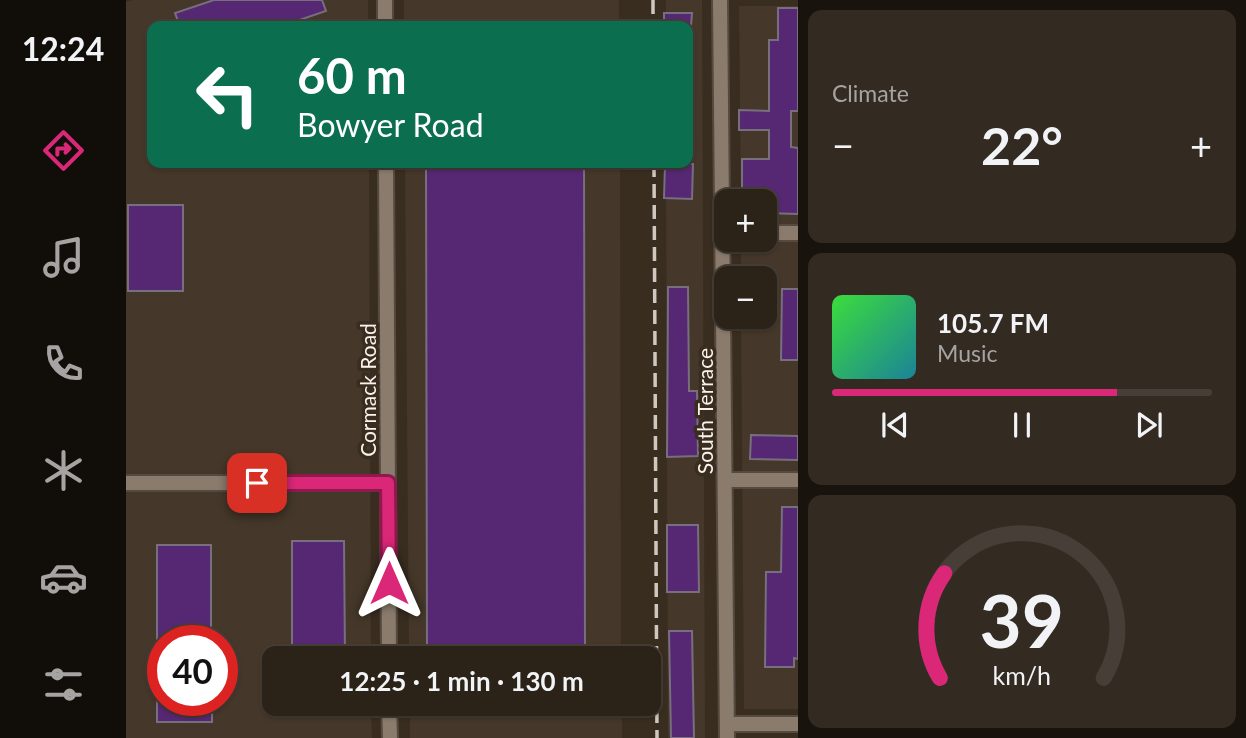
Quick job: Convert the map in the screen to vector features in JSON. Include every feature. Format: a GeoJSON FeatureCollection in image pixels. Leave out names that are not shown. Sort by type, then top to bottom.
{"type":"FeatureCollection","features":[{"type":"Feature","properties":{"kind":"street"},"geometry":{"type":"LineString","coordinates":[[385,0],[386,21]]}},
{"type":"Feature","properties":{"kind":"street","name":"South Terrace"},"geometry":{"type":"LineString","coordinates":[[720,0],[724,189]]}},
{"type":"Feature","properties":{"kind":"street","name":"Cormack Road"},"geometry":{"type":"LineString","coordinates":[[386,168],[389,646]]}},
{"type":"Feature","properties":{"kind":"street"},"geometry":{"type":"LineString","coordinates":[[777,233],[798,233]]}},
{"type":"Feature","properties":{"kind":"street","name":"South Terrace"},"geometry":{"type":"LineString","coordinates":[[725,252],[727,731]]}},
{"type":"Feature","properties":{"kind":"street"},"geometry":{"type":"LineString","coordinates":[[725,480],[798,480]]}},
{"type":"Feature","properties":{"kind":"street"},"geometry":{"type":"LineString","coordinates":[[126,483],[388,483]]}},
{"type":"Feature","properties":{"kind":"street"},"geometry":{"type":"LineString","coordinates":[[389,716],[390,738]]}},
{"type":"Feature","properties":{"kind":"street"},"geometry":{"type":"LineString","coordinates":[[727,731],[798,724]]}},
{"type":"Feature","properties":{"kind":"shaded area"},"geometry":{"type":"Polygon","coordinates":[[[368,0],[368,21],[147,21],[147,168],[369,168],[371,646],[262,646],[262,716],[371,716],[372,738],[126,738],[126,2],[368,0]]]}},
{"type":"Feature","properties":{"kind":"shaded area"},"geometry":{"type":"Polygon","coordinates":[[[404,0],[619,0],[619,21],[404,21],[404,0]]]}},
{"type":"Feature","properties":{"kind":"shaded area"},"geometry":{"type":"Polygon","coordinates":[[[666,0],[702,0],[705,738],[668,738],[666,168],[693,168],[693,21],[666,21],[666,0]]]}},
{"type":"Feature","properties":{"kind":"shaded area"},"geometry":{"type":"Polygon","coordinates":[[[739,6],[798,6],[798,709],[744,709],[741,329],[777,329],[777,266],[741,266],[741,252],[777,252],[777,189],[741,189],[739,6]]]}},
{"type":"Feature","properties":{"kind":"shaded area"},"geometry":{"type":"Polygon","coordinates":[[[405,168],[620,168],[621,646],[409,646],[405,168]]]}},
{"type":"Feature","properties":{"kind":"shaded area"},"geometry":{"type":"Polygon","coordinates":[[[410,716],[622,716],[622,738],[410,738],[410,716]]]}},
{"type":"Feature","properties":{"kind":"building"},"geometry":{"type":"Polygon","coordinates":[[[214,0],[322,0],[326,11],[297,21],[178,21],[175,13],[214,0]]]}},
{"type":"Feature","properties":{"kind":"building"},"geometry":{"type":"Polygon","coordinates":[[[778,8],[798,8],[798,111],[791,111],[791,147],[798,148],[798,214],[777,213],[777,189],[742,189],[742,159],[769,159],[769,130],[739,130],[739,110],[769,111],[769,40],[778,40],[778,8]]]}},
{"type":"Feature","properties":{"kind":"building"},"geometry":{"type":"Polygon","coordinates":[[[664,13],[692,13],[691,21],[664,21],[664,13]]]}},
{"type":"Feature","properties":{"kind":"building"},"geometry":{"type":"Polygon","coordinates":[[[426,168],[584,168],[585,646],[427,646],[426,168]]]}},
{"type":"Feature","properties":{"kind":"building"},"geometry":{"type":"Polygon","coordinates":[[[665,168],[693,168],[692,199],[664,198],[665,168]]]}},
{"type":"Feature","properties":{"kind":"building"},"geometry":{"type":"Polygon","coordinates":[[[128,205],[183,205],[183,291],[128,291],[128,205]]]}},
{"type":"Feature","properties":{"kind":"building"},"geometry":{"type":"Polygon","coordinates":[[[668,287],[688,287],[689,391],[697,391],[698,456],[667,457],[668,287]]]}},
{"type":"Feature","properties":{"kind":"building"},"geometry":{"type":"Polygon","coordinates":[[[782,289],[798,289],[798,360],[781,360],[782,289]]]}},
{"type":"Feature","properties":{"kind":"building"},"geometry":{"type":"Polygon","coordinates":[[[751,435],[798,436],[798,460],[750,459],[751,435]]]}},
{"type":"Feature","properties":{"kind":"building"},"geometry":{"type":"Polygon","coordinates":[[[782,507],[798,507],[798,659],[794,658],[794,667],[765,667],[766,572],[781,572],[782,507]]]}},
{"type":"Feature","properties":{"kind":"building"},"geometry":{"type":"Polygon","coordinates":[[[667,525],[698,525],[699,592],[667,592],[667,525]]]}},
{"type":"Feature","properties":{"kind":"building"},"geometry":{"type":"Polygon","coordinates":[[[292,541],[344,541],[345,646],[292,646],[292,541]]]}},
{"type":"Feature","properties":{"kind":"building"},"geometry":{"type":"Polygon","coordinates":[[[157,545],[211,545],[211,625],[157,625],[157,545]]]}},
{"type":"Feature","properties":{"kind":"building"},"geometry":{"type":"Polygon","coordinates":[[[669,631],[692,631],[694,738],[671,738],[669,631]]]}},
{"type":"Feature","properties":{"kind":"building"},"geometry":{"type":"Polygon","coordinates":[[[157,716],[212,716],[212,722],[157,722],[157,716]]]}},
{"type":"Feature","properties":{"kind":"building"},"geometry":{"type":"Polygon","coordinates":[[[292,716],[345,716],[345,717],[292,716]]]}},
{"type":"Feature","properties":{"kind":"railway"},"geometry":{"type":"LineString","coordinates":[[653,0],[653,21]]}},
{"type":"Feature","properties":{"kind":"railway"},"geometry":{"type":"LineString","coordinates":[[654,168],[657,738]]}},
{"type":"Feature","properties":{"kind":"route"},"geometry":{"type":"LineString","coordinates":[[257,483],[388,483],[389,583]]}}]}
